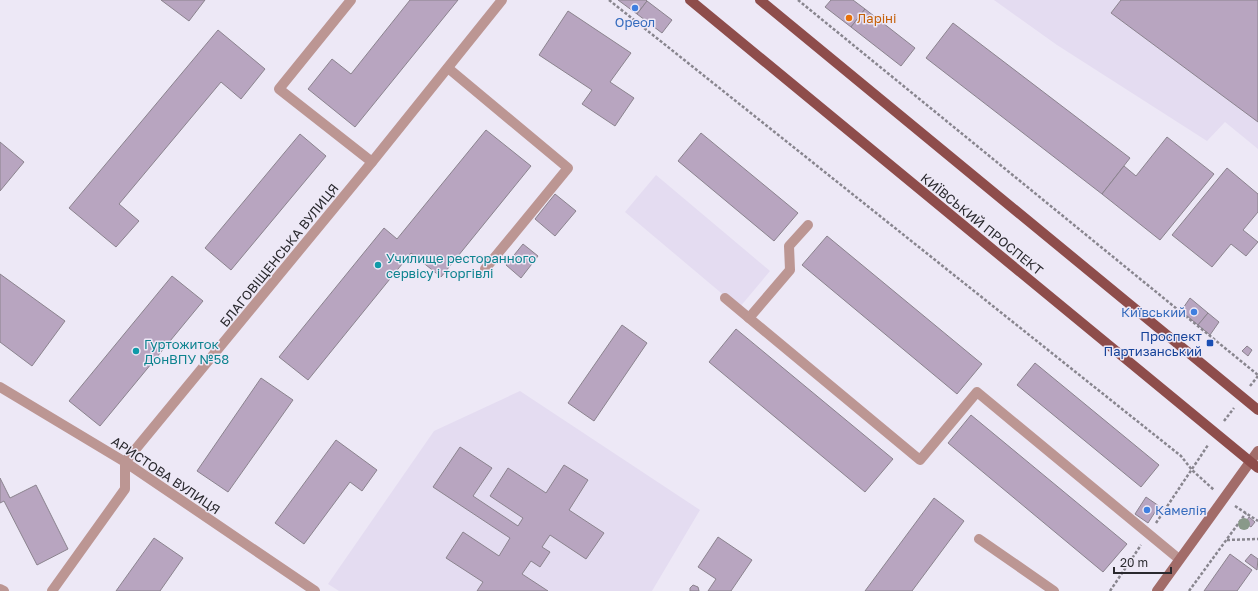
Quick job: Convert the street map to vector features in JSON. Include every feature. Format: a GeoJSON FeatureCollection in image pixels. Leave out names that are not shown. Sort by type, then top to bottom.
{"type":"FeatureCollection","features":[{"type":"Feature","properties":{"kind":"main road","name":"КИЇВСЬКИЙ ПРОСПЕКТ"},"geometry":{"type":"LineString","coordinates":[[690,0],[1254,465]]}},
{"type":"Feature","properties":{"kind":"main road"},"geometry":{"type":"LineString","coordinates":[[760,0],[1258,410]]}},
{"type":"Feature","properties":{"kind":"street"},"geometry":{"type":"LineString","coordinates":[[351,0],[279,89],[372,162]]}},
{"type":"Feature","properties":{"kind":"street","name":"БЛАГОВІЩЕНСЬКА ВУЛИЦЯ"},"geometry":{"type":"LineString","coordinates":[[125,462],[372,162],[502,0]]}},
{"type":"Feature","properties":{"kind":"street"},"geometry":{"type":"LineString","coordinates":[[448,68],[568,168],[485,269]]}},
{"type":"Feature","properties":{"kind":"street"},"geometry":{"type":"LineString","coordinates":[[749,318],[790,270],[789,246],[808,224]]}},
{"type":"Feature","properties":{"kind":"street"},"geometry":{"type":"LineString","coordinates":[[724,298],[920,460],[977,392],[1179,559]]}},
{"type":"Feature","properties":{"kind":"street","name":"АРИСТОВА ВУЛИЦЯ"},"geometry":{"type":"LineString","coordinates":[[0,386],[125,462],[315,591]]}},
{"type":"Feature","properties":{"kind":"street"},"geometry":{"type":"LineString","coordinates":[[1156,591],[1223,499],[1254,465],[1258,451]]}},
{"type":"Feature","properties":{"kind":"street"},"geometry":{"type":"LineString","coordinates":[[52,591],[125,490],[125,462]]}},
{"type":"Feature","properties":{"kind":"street"},"geometry":{"type":"LineString","coordinates":[[979,538],[1054,591]]}},
{"type":"Feature","properties":{"kind":"street"},"geometry":{"type":"LineString","coordinates":[[0,589],[4,591]]}},
{"type":"Feature","properties":{"kind":"path"},"geometry":{"type":"LineString","coordinates":[[609,0],[1175,451],[1192,470],[1223,499],[1246,512],[1258,521]]}},
{"type":"Feature","properties":{"kind":"path"},"geometry":{"type":"LineString","coordinates":[[798,0],[1258,375],[1216,433],[1110,591]]}},
{"type":"Feature","properties":{"kind":"path"},"geometry":{"type":"LineString","coordinates":[[1189,591],[1246,512]]}},
{"type":"Feature","properties":{"kind":"path"},"geometry":{"type":"LineString","coordinates":[[1227,540],[1258,539]]}},
{"type":"Feature","properties":{"kind":"shaded area"},"geometry":{"type":"Polygon","coordinates":[[[994,0],[1258,0],[1258,149],[1225,122],[1207,141],[1057,45],[994,0]]]}},
{"type":"Feature","properties":{"kind":"shaded area"},"geometry":{"type":"Polygon","coordinates":[[[656,175],[770,271],[739,308],[625,212],[656,175]]]}},
{"type":"Feature","properties":{"kind":"shaded area"},"geometry":{"type":"Polygon","coordinates":[[[520,391],[700,510],[652,591],[339,591],[328,584],[434,431],[520,391]]]}},
{"type":"Feature","properties":{"kind":"building"},"geometry":{"type":"Polygon","coordinates":[[[161,0],[205,0],[189,21],[161,0]]]}},
{"type":"Feature","properties":{"kind":"building"},"geometry":{"type":"Polygon","coordinates":[[[410,0],[458,0],[355,127],[308,89],[332,59],[351,74],[410,0]]]}},
{"type":"Feature","properties":{"kind":"building","name":"Ореол"},"geometry":{"type":"Polygon","coordinates":[[[618,0],[646,0],[647,1],[637,14],[618,0]]]}},
{"type":"Feature","properties":{"kind":"building","name":"Ларіні"},"geometry":{"type":"Polygon","coordinates":[[[831,0],[853,0],[865,9],[851,27],[825,7],[831,0]]]}},
{"type":"Feature","properties":{"kind":"building"},"geometry":{"type":"Polygon","coordinates":[[[1121,0],[1258,0],[1258,122],[1111,13],[1121,0]]]}},
{"type":"Feature","properties":{"kind":"building"},"geometry":{"type":"Polygon","coordinates":[[[647,1],[672,20],[662,33],[637,14],[647,1]]]}},
{"type":"Feature","properties":{"kind":"building"},"geometry":{"type":"Polygon","coordinates":[[[865,9],[915,48],[901,66],[851,27],[865,9]]]}},
{"type":"Feature","properties":{"kind":"building"},"geometry":{"type":"Polygon","coordinates":[[[568,11],[631,53],[610,82],[634,98],[615,126],[582,104],[592,90],[539,55],[568,11]]]}},
{"type":"Feature","properties":{"kind":"building"},"geometry":{"type":"Polygon","coordinates":[[[953,23],[1130,158],[1102,194],[926,58],[953,23]]]}},
{"type":"Feature","properties":{"kind":"building"},"geometry":{"type":"Polygon","coordinates":[[[218,30],[265,69],[241,99],[221,82],[119,204],[139,221],[116,247],[69,208],[218,30]]]}},
{"type":"Feature","properties":{"kind":"building","name":"Училище ресторанного сервісу і торгівлі"},"geometry":{"type":"Polygon","coordinates":[[[486,130],[531,166],[441,277],[411,253],[308,380],[279,357],[384,228],[397,239],[486,130]]]}},
{"type":"Feature","properties":{"kind":"building"},"geometry":{"type":"Polygon","coordinates":[[[701,133],[798,213],[774,241],[678,161],[701,133]]]}},
{"type":"Feature","properties":{"kind":"building"},"geometry":{"type":"Polygon","coordinates":[[[300,134],[326,156],[231,270],[205,248],[300,134]]]}},
{"type":"Feature","properties":{"kind":"building"},"geometry":{"type":"Polygon","coordinates":[[[1167,137],[1214,174],[1160,240],[1102,194],[1124,166],[1136,176],[1167,137]]]}},
{"type":"Feature","properties":{"kind":"building"},"geometry":{"type":"Polygon","coordinates":[[[0,142],[24,162],[0,191],[0,142]]]}},
{"type":"Feature","properties":{"kind":"building"},"geometry":{"type":"Polygon","coordinates":[[[1227,168],[1258,194],[1258,212],[1243,230],[1258,242],[1246,256],[1231,244],[1212,267],[1172,235],[1227,168]]]}},
{"type":"Feature","properties":{"kind":"building"},"geometry":{"type":"Polygon","coordinates":[[[555,194],[576,211],[555,236],[535,219],[555,194]]]}},
{"type":"Feature","properties":{"kind":"building"},"geometry":{"type":"Polygon","coordinates":[[[827,236],[982,364],[957,394],[802,265],[827,236]]]}},
{"type":"Feature","properties":{"kind":"building"},"geometry":{"type":"Polygon","coordinates":[[[523,244],[538,256],[521,278],[506,265],[523,244]]]}},
{"type":"Feature","properties":{"kind":"building"},"geometry":{"type":"Polygon","coordinates":[[[0,274],[65,321],[32,366],[0,342],[0,274]]]}},
{"type":"Feature","properties":{"kind":"building","name":"Гуртожиток ДонВПУ №58"},"geometry":{"type":"Polygon","coordinates":[[[172,276],[203,301],[100,426],[69,401],[172,276]]]}},
{"type":"Feature","properties":{"kind":"building","name":"Київський"},"geometry":{"type":"Polygon","coordinates":[[[1190,298],[1208,313],[1198,325],[1181,311],[1190,298]]]}},
{"type":"Feature","properties":{"kind":"building"},"geometry":{"type":"Polygon","coordinates":[[[1208,313],[1219,322],[1210,335],[1198,325],[1208,313]]]}},
{"type":"Feature","properties":{"kind":"building"},"geometry":{"type":"Polygon","coordinates":[[[622,325],[647,343],[594,421],[568,403],[622,325]]]}},
{"type":"Feature","properties":{"kind":"building"},"geometry":{"type":"Polygon","coordinates":[[[736,329],[893,459],[865,492],[709,362],[736,329]]]}},
{"type":"Feature","properties":{"kind":"building"},"geometry":{"type":"Polygon","coordinates":[[[1247,346],[1252,350],[1248,356],[1242,351],[1247,346]]]}},
{"type":"Feature","properties":{"kind":"building"},"geometry":{"type":"Polygon","coordinates":[[[1035,363],[1159,465],[1141,487],[1017,385],[1035,363]]]}},
{"type":"Feature","properties":{"kind":"building"},"geometry":{"type":"Polygon","coordinates":[[[261,378],[293,400],[228,492],[197,471],[261,378]]]}},
{"type":"Feature","properties":{"kind":"building"},"geometry":{"type":"Polygon","coordinates":[[[971,415],[1127,544],[1103,572],[948,443],[971,415]]]}},
{"type":"Feature","properties":{"kind":"building"},"geometry":{"type":"Polygon","coordinates":[[[336,440],[377,470],[362,491],[350,482],[304,544],[275,523],[336,440]]]}},
{"type":"Feature","properties":{"kind":"building"},"geometry":{"type":"Polygon","coordinates":[[[460,447],[492,468],[473,496],[518,526],[523,518],[490,496],[508,468],[546,493],[564,465],[588,480],[569,510],[604,533],[586,559],[550,535],[542,547],[550,552],[540,567],[531,561],[522,574],[548,591],[477,591],[483,582],[446,558],[463,532],[499,556],[510,538],[433,487],[460,447]]]}},
{"type":"Feature","properties":{"kind":"building"},"geometry":{"type":"Polygon","coordinates":[[[0,478],[10,498],[36,485],[68,549],[37,565],[4,501],[0,503],[0,478]]]}},
{"type":"Feature","properties":{"kind":"building","name":"Камелія"},"geometry":{"type":"Polygon","coordinates":[[[1146,497],[1159,506],[1148,523],[1135,514],[1146,497]]]}},
{"type":"Feature","properties":{"kind":"building"},"geometry":{"type":"Polygon","coordinates":[[[934,498],[964,521],[912,591],[865,591],[934,498]]]}},
{"type":"Feature","properties":{"kind":"building"},"geometry":{"type":"Polygon","coordinates":[[[1249,517],[1255,522],[1251,527],[1245,523],[1249,517]]]}},
{"type":"Feature","properties":{"kind":"building"},"geometry":{"type":"Polygon","coordinates":[[[718,537],[752,560],[731,591],[708,591],[716,579],[698,567],[718,537]]]}},
{"type":"Feature","properties":{"kind":"building"},"geometry":{"type":"Polygon","coordinates":[[[154,538],[183,558],[160,591],[116,591],[154,538]]]}},
{"type":"Feature","properties":{"kind":"building"},"geometry":{"type":"Polygon","coordinates":[[[1230,554],[1252,570],[1237,591],[1204,591],[1230,554]]]}},
{"type":"Feature","properties":{"kind":"building"},"geometry":{"type":"Polygon","coordinates":[[[1251,554],[1258,559],[1257,570],[1245,561],[1251,554]]]}},
{"type":"Feature","properties":{"kind":"building"},"geometry":{"type":"Polygon","coordinates":[[[693,585],[698,587],[699,591],[690,591],[690,588],[693,585]]]}},
{"type":"Feature","properties":{"kind":"place","name":"Ореол"},"geometry":{"type":"Point","coordinates":[635,8]}},
{"type":"Feature","properties":{"kind":"place","name":"Ларіні"},"geometry":{"type":"Point","coordinates":[849,18]}},
{"type":"Feature","properties":{"kind":"place","name":"Училище ресторанного сервісу і торгівлі"},"geometry":{"type":"Point","coordinates":[378,265]}},
{"type":"Feature","properties":{"kind":"place","name":"Київський"},"geometry":{"type":"Point","coordinates":[1194,312]}},
{"type":"Feature","properties":{"kind":"place","name":"Проспект Партизанський"},"geometry":{"type":"Point","coordinates":[1210,343]}},
{"type":"Feature","properties":{"kind":"place","name":"Гуртожиток ДонВПУ №58"},"geometry":{"type":"Point","coordinates":[136,351]}},
{"type":"Feature","properties":{"kind":"place","name":"Камелія"},"geometry":{"type":"Point","coordinates":[1147,510]}}]}
